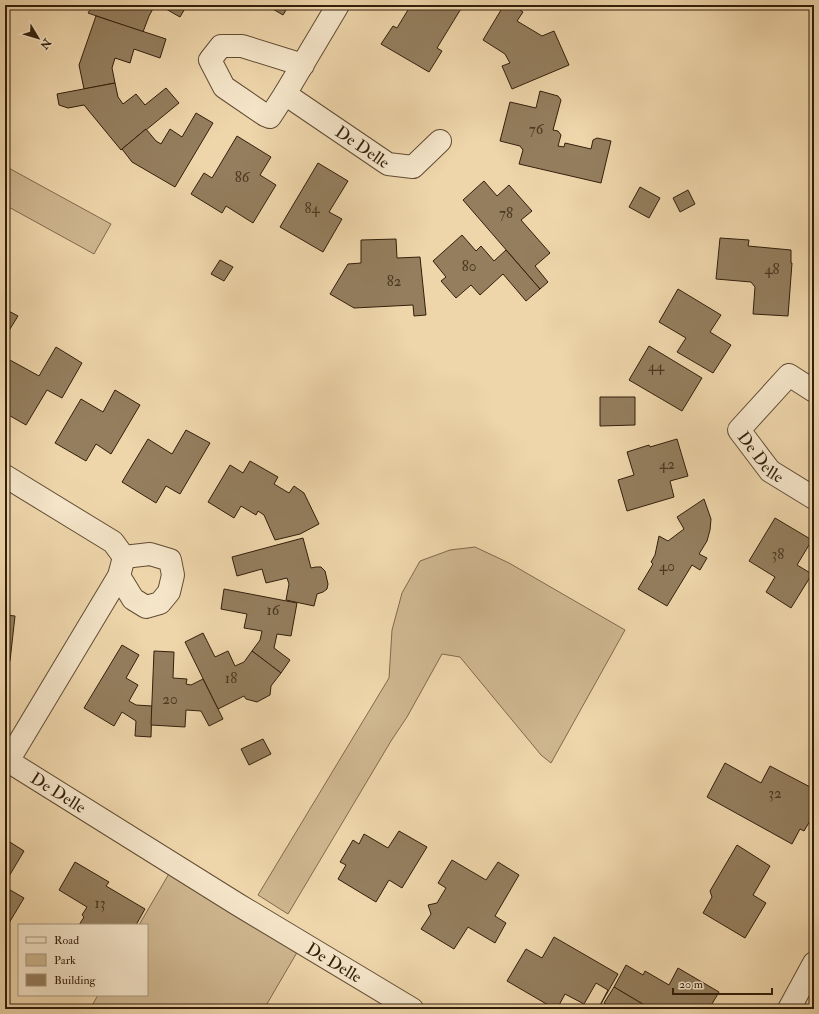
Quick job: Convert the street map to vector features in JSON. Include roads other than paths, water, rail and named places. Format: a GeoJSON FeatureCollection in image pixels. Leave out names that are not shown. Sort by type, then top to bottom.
{"type":"FeatureCollection","features":[{"type":"Feature","properties":{"kind":"street"},"geometry":{"type":"LineString","coordinates":[[303,65],[242,46],[221,46],[210,60],[224,87],[270,117],[286,94],[303,65],[338,5]]}},
{"type":"Feature","properties":{"kind":"street","name":"De Delle"},"geometry":{"type":"LineString","coordinates":[[286,94],[388,164],[413,167],[440,141]]}},
{"type":"Feature","properties":{"kind":"street","name":"De Delle"},"geometry":{"type":"LineString","coordinates":[[814,391],[789,375],[739,430],[770,471],[814,498]]}},
{"type":"Feature","properties":{"kind":"street","name":"De Delle"},"geometry":{"type":"LineString","coordinates":[[5,476],[113,542],[121,566],[8,761],[237,904],[412,1009]]}},
{"type":"Feature","properties":{"kind":"street"},"geometry":{"type":"LineString","coordinates":[[789,1009],[814,963]]}}]}
